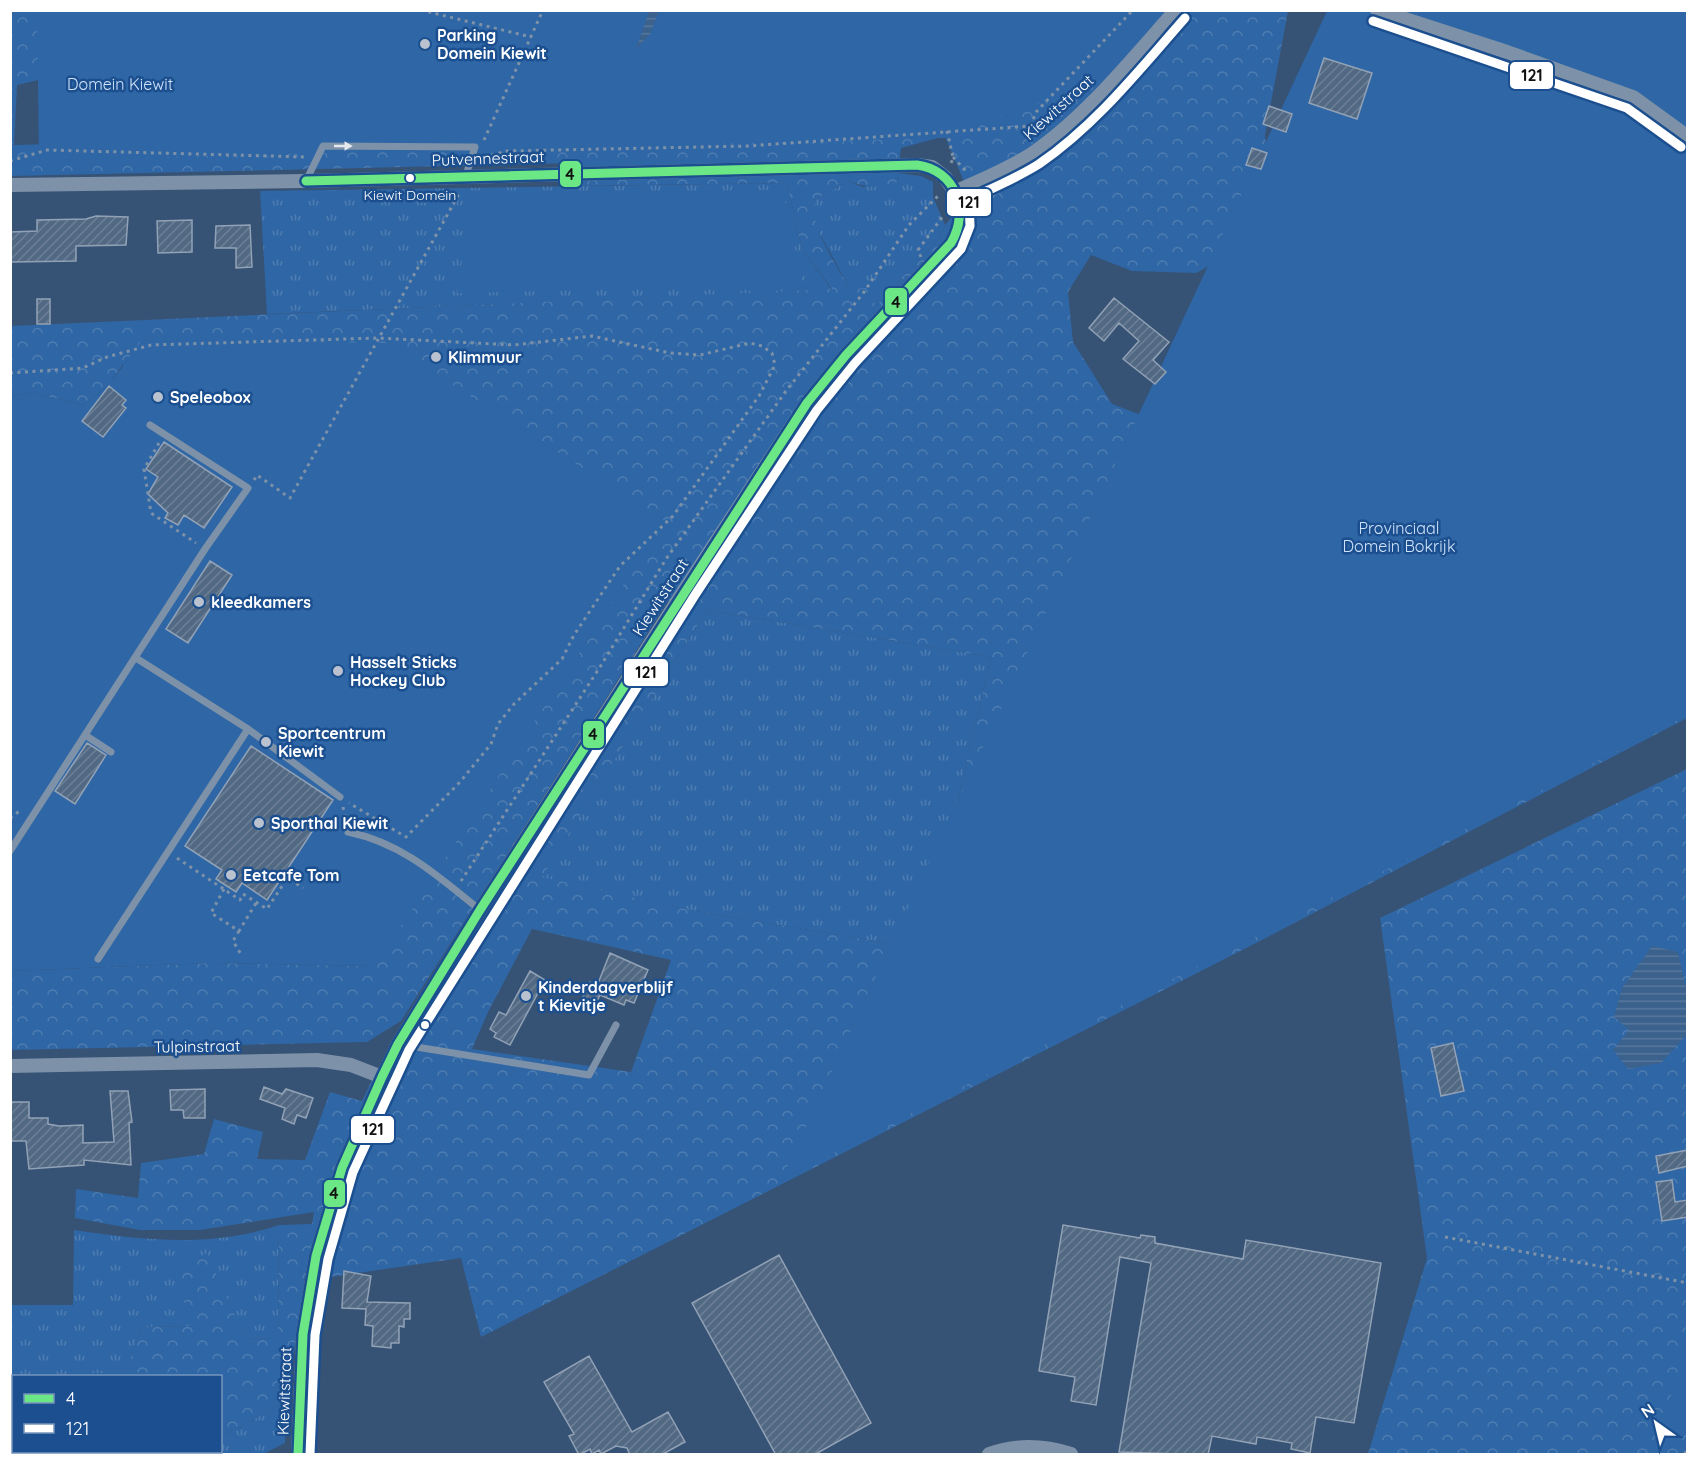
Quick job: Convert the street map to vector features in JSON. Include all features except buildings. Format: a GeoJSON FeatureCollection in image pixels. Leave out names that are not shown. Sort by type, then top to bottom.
{"type":"FeatureCollection","features":[{"type":"Feature","properties":{"kind":"street","name":"Kiewitstraat"},"geometry":{"type":"LineString","coordinates":[[298,1455],[303,1334],[316,1256],[342,1168],[398,1044],[480,910],[807,403],[846,356],[930,267],[958,231],[960,213],[955,192],[1013,165],[1057,134],[1097,96],[1176,10]]}},
{"type":"Feature","properties":{"kind":"street"},"geometry":{"type":"LineString","coordinates":[[1377,10],[1507,52],[1633,97],[1688,137]]}},
{"type":"Feature","properties":{"kind":"street","name":"Putvennestraat"},"geometry":{"type":"LineString","coordinates":[[10,185],[306,181],[917,165],[932,167],[945,177],[955,192]]}},
{"type":"Feature","properties":{"kind":"street","name":"Tulpinstraat"},"geometry":{"type":"LineString","coordinates":[[10,1066],[317,1060],[351,1065],[382,1077]]}},
{"type":"Feature","properties":{"kind":"street"},"geometry":{"type":"LineString","coordinates":[[989,1455],[1004,1449],[1031,1446],[1054,1448],[1071,1455]]}},
{"type":"Feature","properties":{"kind":"lane"},"geometry":{"type":"LineString","coordinates":[[306,181],[323,146],[475,147],[468,175]]}},
{"type":"Feature","properties":{"kind":"lane"},"geometry":{"type":"LineString","coordinates":[[10,851],[205,549],[248,488],[150,425]]}},
{"type":"Feature","properties":{"kind":"lane"},"geometry":{"type":"LineString","coordinates":[[136,658],[248,729],[340,797]]}},
{"type":"Feature","properties":{"kind":"lane"},"geometry":{"type":"LineString","coordinates":[[98,959],[248,729]]}},
{"type":"Feature","properties":{"kind":"lane"},"geometry":{"type":"LineString","coordinates":[[86,735],[111,752]]}},
{"type":"Feature","properties":{"kind":"lane"},"geometry":{"type":"LineString","coordinates":[[348,832],[374,837],[411,856],[480,910]]}},
{"type":"Feature","properties":{"kind":"lane"},"geometry":{"type":"LineString","coordinates":[[398,1044],[589,1075],[616,1024]]}},
{"type":"Feature","properties":{"kind":"path"},"geometry":{"type":"LineString","coordinates":[[421,10],[531,37]]}},
{"type":"Feature","properties":{"kind":"path"},"geometry":{"type":"LineString","coordinates":[[474,158],[543,10]]}},
{"type":"Feature","properties":{"kind":"path"},"geometry":{"type":"LineString","coordinates":[[1030,126],[1037,111],[1133,10]]}},
{"type":"Feature","properties":{"kind":"path"},"geometry":{"type":"LineString","coordinates":[[474,158],[507,151],[748,146],[1030,126],[1057,134]]}},
{"type":"Feature","properties":{"kind":"path"},"geometry":{"type":"LineString","coordinates":[[947,131],[953,157],[950,170]]}},
{"type":"Feature","properties":{"kind":"path"},"geometry":{"type":"LineString","coordinates":[[10,161],[48,150],[317,157]]}},
{"type":"Feature","properties":{"kind":"path"},"geometry":{"type":"LineString","coordinates":[[953,157],[970,176]]}},
{"type":"Feature","properties":{"kind":"path"},"geometry":{"type":"LineString","coordinates":[[248,488],[257,475],[290,498],[468,175]]}},
{"type":"Feature","properties":{"kind":"path"},"geometry":{"type":"LineString","coordinates":[[455,890],[600,667],[666,559],[786,391],[864,292],[909,225],[937,194],[940,203]]}},
{"type":"Feature","properties":{"kind":"path"},"geometry":{"type":"LineString","coordinates":[[930,267],[918,250],[939,225],[943,211]]}},
{"type":"Feature","properties":{"kind":"path"},"geometry":{"type":"LineString","coordinates":[[10,373],[83,368],[107,357],[151,345],[378,338],[514,345],[592,336],[654,351],[700,355],[750,343],[762,346],[772,353],[775,364],[759,396],[673,516],[620,566],[574,635],[562,659],[514,704],[498,724],[491,744],[460,782],[406,837],[340,797]]}},
{"type":"Feature","properties":{"kind":"path"},"geometry":{"type":"LineString","coordinates":[[164,434],[144,469],[151,513],[205,549]]}},
{"type":"Feature","properties":{"kind":"path"},"geometry":{"type":"LineString","coordinates":[[340,797],[348,832]]}},
{"type":"Feature","properties":{"kind":"path"},"geometry":{"type":"LineString","coordinates":[[168,852],[240,900],[243,894],[267,909],[286,876],[303,888]]}},
{"type":"Feature","properties":{"kind":"path"},"geometry":{"type":"LineString","coordinates":[[224,890],[211,913],[239,931]]}},
{"type":"Feature","properties":{"kind":"path"},"geometry":{"type":"LineString","coordinates":[[242,956],[233,941],[256,903]]}},
{"type":"Feature","properties":{"kind":"path"},"geometry":{"type":"LineString","coordinates":[[1445,1237],[1688,1283]]}},
{"type":"Feature","properties":{"kind":"path"},"geometry":{"type":"LineString","coordinates":[[1685,1455],[1688,1446]]}},
{"type":"Feature","properties":{"kind":"green space"},"geometry":{"type":"Polygon","coordinates":[[[11,11],[80,11],[51,77],[17,85],[14,145],[319,137],[659,11],[1288,11],[1265,135],[1268,172],[1241,249],[1196,273],[1132,271],[1091,255],[1068,292],[1073,342],[1112,404],[1152,419],[1687,11],[1687,718],[1262,940],[481,1337],[461,1258],[330,1277],[305,1277],[287,1401],[222,1436],[222,1375],[90,1375],[89,1373],[125,1373],[142,1327],[192,1326],[173,1270],[207,1253],[245,1338],[278,1339],[279,1225],[312,1224],[314,1212],[200,1230],[140,1230],[75,1218],[76,1189],[138,1198],[141,1163],[204,1154],[214,1119],[263,1132],[257,1159],[305,1160],[330,1092],[362,1101],[377,1069],[422,1041],[494,903],[681,606],[668,601],[401,1021],[367,1042],[11,1050],[11,971],[210,963],[375,966],[123,364],[111,382],[84,405],[33,393],[11,396],[11,326],[832,289],[802,249],[787,183],[576,186],[578,163],[11,176],[11,11]],[[945,136],[901,148],[897,182],[873,187],[848,181],[815,200],[814,210],[820,233],[850,289],[866,288],[876,306],[940,237],[945,225],[970,196],[945,136]],[[707,610],[542,877],[689,910],[923,949],[991,657],[707,610]],[[532,929],[489,1010],[472,1049],[631,1072],[671,960],[532,929]]]}},
{"type":"Feature","properties":{"kind":"green space","name":"Domein Kiewit"},"geometry":{"type":"Polygon","coordinates":[[[37,11],[1197,11],[1161,56],[945,138],[39,160],[37,11]]]}},
{"type":"Feature","properties":{"kind":"green space","name":"Provinciaal Domein Bokrijk"},"geometry":{"type":"Polygon","coordinates":[[[1327,11],[1687,11],[1687,715],[781,1180],[1327,11]]]}},
{"type":"Feature","properties":{"kind":"green space"},"geometry":{"type":"Polygon","coordinates":[[[898,173],[921,176],[933,182],[933,197],[945,225],[940,237],[876,306],[850,289],[816,227],[812,211],[815,200],[848,181],[863,187],[897,182],[898,173]]]}},
{"type":"Feature","properties":{"kind":"green space"},"geometry":{"type":"Polygon","coordinates":[[[787,183],[802,249],[832,290],[267,314],[260,191],[787,183]]]}},
{"type":"Feature","properties":{"kind":"green space"},"geometry":{"type":"Polygon","coordinates":[[[783,190],[803,285],[457,293],[472,194],[783,190]]]}},
{"type":"Feature","properties":{"kind":"green space","name":"Sportcentrum Kiewit"},"geometry":{"type":"Polygon","coordinates":[[[142,340],[387,343],[665,521],[375,966],[210,963],[11,971],[11,396],[33,393],[84,405],[111,382],[142,340]]]}},
{"type":"Feature","properties":{"kind":"green space"},"geometry":{"type":"Polygon","coordinates":[[[707,610],[991,657],[923,949],[689,910],[541,878],[707,610]]]}},
{"type":"Feature","properties":{"kind":"green space"},"geometry":{"type":"Polygon","coordinates":[[[1687,769],[1687,993],[1684,983],[1636,970],[1622,988],[1629,1030],[1660,1063],[1687,1034],[1687,1454],[1368,1454],[1427,1258],[1380,918],[1687,769]]]}},
{"type":"Feature","properties":{"kind":"green space"},"geometry":{"type":"Polygon","coordinates":[[[279,1225],[278,1339],[245,1338],[206,1254],[193,1326],[142,1327],[125,1373],[12,1375],[11,1408],[11,1305],[73,1305],[74,1230],[126,1237],[177,1240],[228,1237],[279,1225]]]}},
{"type":"Feature","properties":{"kind":"green space"},"geometry":{"type":"Polygon","coordinates":[[[1687,1339],[1687,1434],[1662,1429],[1687,1339]]]}},
{"type":"Feature","properties":{"kind":"green space"},"geometry":{"type":"Polygon","coordinates":[[[287,1401],[285,1443],[263,1454],[209,1454],[222,1453],[222,1436],[287,1401]]]}},
{"type":"Feature","properties":{"kind":"green space"},"geometry":{"type":"Polygon","coordinates":[[[11,1408],[12,1453],[58,1454],[11,1454],[11,1408]]]}},
{"type":"Feature","properties":{"kind":"green space"},"geometry":{"type":"Polygon","coordinates":[[[57,1453],[149,1454],[58,1454],[57,1453]]]}},
{"type":"Feature","properties":{"kind":"shaded area"},"geometry":{"type":"Polygon","coordinates":[[[649,11],[659,11],[650,34],[636,49],[649,11]]]}},
{"type":"Feature","properties":{"kind":"shaded area"},"geometry":{"type":"Polygon","coordinates":[[[1652,946],[1678,952],[1687,993],[1687,1034],[1661,1063],[1628,1069],[1613,1050],[1629,1030],[1614,1017],[1622,988],[1652,946]]]}},
{"type":"Feature","properties":{"kind":"transit line","name":"121"},"geometry":{"type":"LineString","coordinates":[[310,1454],[315,1335],[328,1259],[353,1172],[409,1050],[695,595],[817,410],[855,363],[961,249],[970,226],[969,199],[1022,174],[1060,149],[1116,96],[1185,18]]}},
{"type":"Feature","properties":{"kind":"transit line","name":"121"},"geometry":{"type":"LineString","coordinates":[[1373,21],[1627,108],[1681,147]]}},
{"type":"Feature","properties":{"kind":"transit line","name":"4"},"geometry":{"type":"LineString","coordinates":[[298,1454],[303,1334],[316,1256],[342,1168],[398,1044],[480,910],[807,403],[846,355],[951,243],[957,231],[959,218],[956,194],[950,183],[930,168],[917,165],[306,181]]}},
{"type":"Feature","properties":{"kind":"place","name":"Parking Domein Kiewit"},"geometry":{"type":"Point","coordinates":[425,44]}},
{"type":"Feature","properties":{"kind":"place","name":"Kiewit Domein"},"geometry":{"type":"Point","coordinates":[410,178]}},
{"type":"Feature","properties":{"kind":"place","name":"Klimmuur"},"geometry":{"type":"Point","coordinates":[436,357]}},
{"type":"Feature","properties":{"kind":"place","name":"Speleobox"},"geometry":{"type":"Point","coordinates":[158,397]}},
{"type":"Feature","properties":{"kind":"place","name":"kleedkamers"},"geometry":{"type":"Point","coordinates":[199,602]}},
{"type":"Feature","properties":{"kind":"place","name":"Hasselt Sticks Hockey Club"},"geometry":{"type":"Point","coordinates":[338,671]}},
{"type":"Feature","properties":{"kind":"place","name":"Sportcentrum Kiewit"},"geometry":{"type":"Point","coordinates":[266,742]}},
{"type":"Feature","properties":{"kind":"place","name":"Sporthal Kiewit"},"geometry":{"type":"Point","coordinates":[259,823]}},
{"type":"Feature","properties":{"kind":"place","name":"Eetcafe Tom"},"geometry":{"type":"Point","coordinates":[231,875]}},
{"type":"Feature","properties":{"kind":"place","name":"Kinderdagverblijf t Kievitje"},"geometry":{"type":"Point","coordinates":[526,996]}}]}
